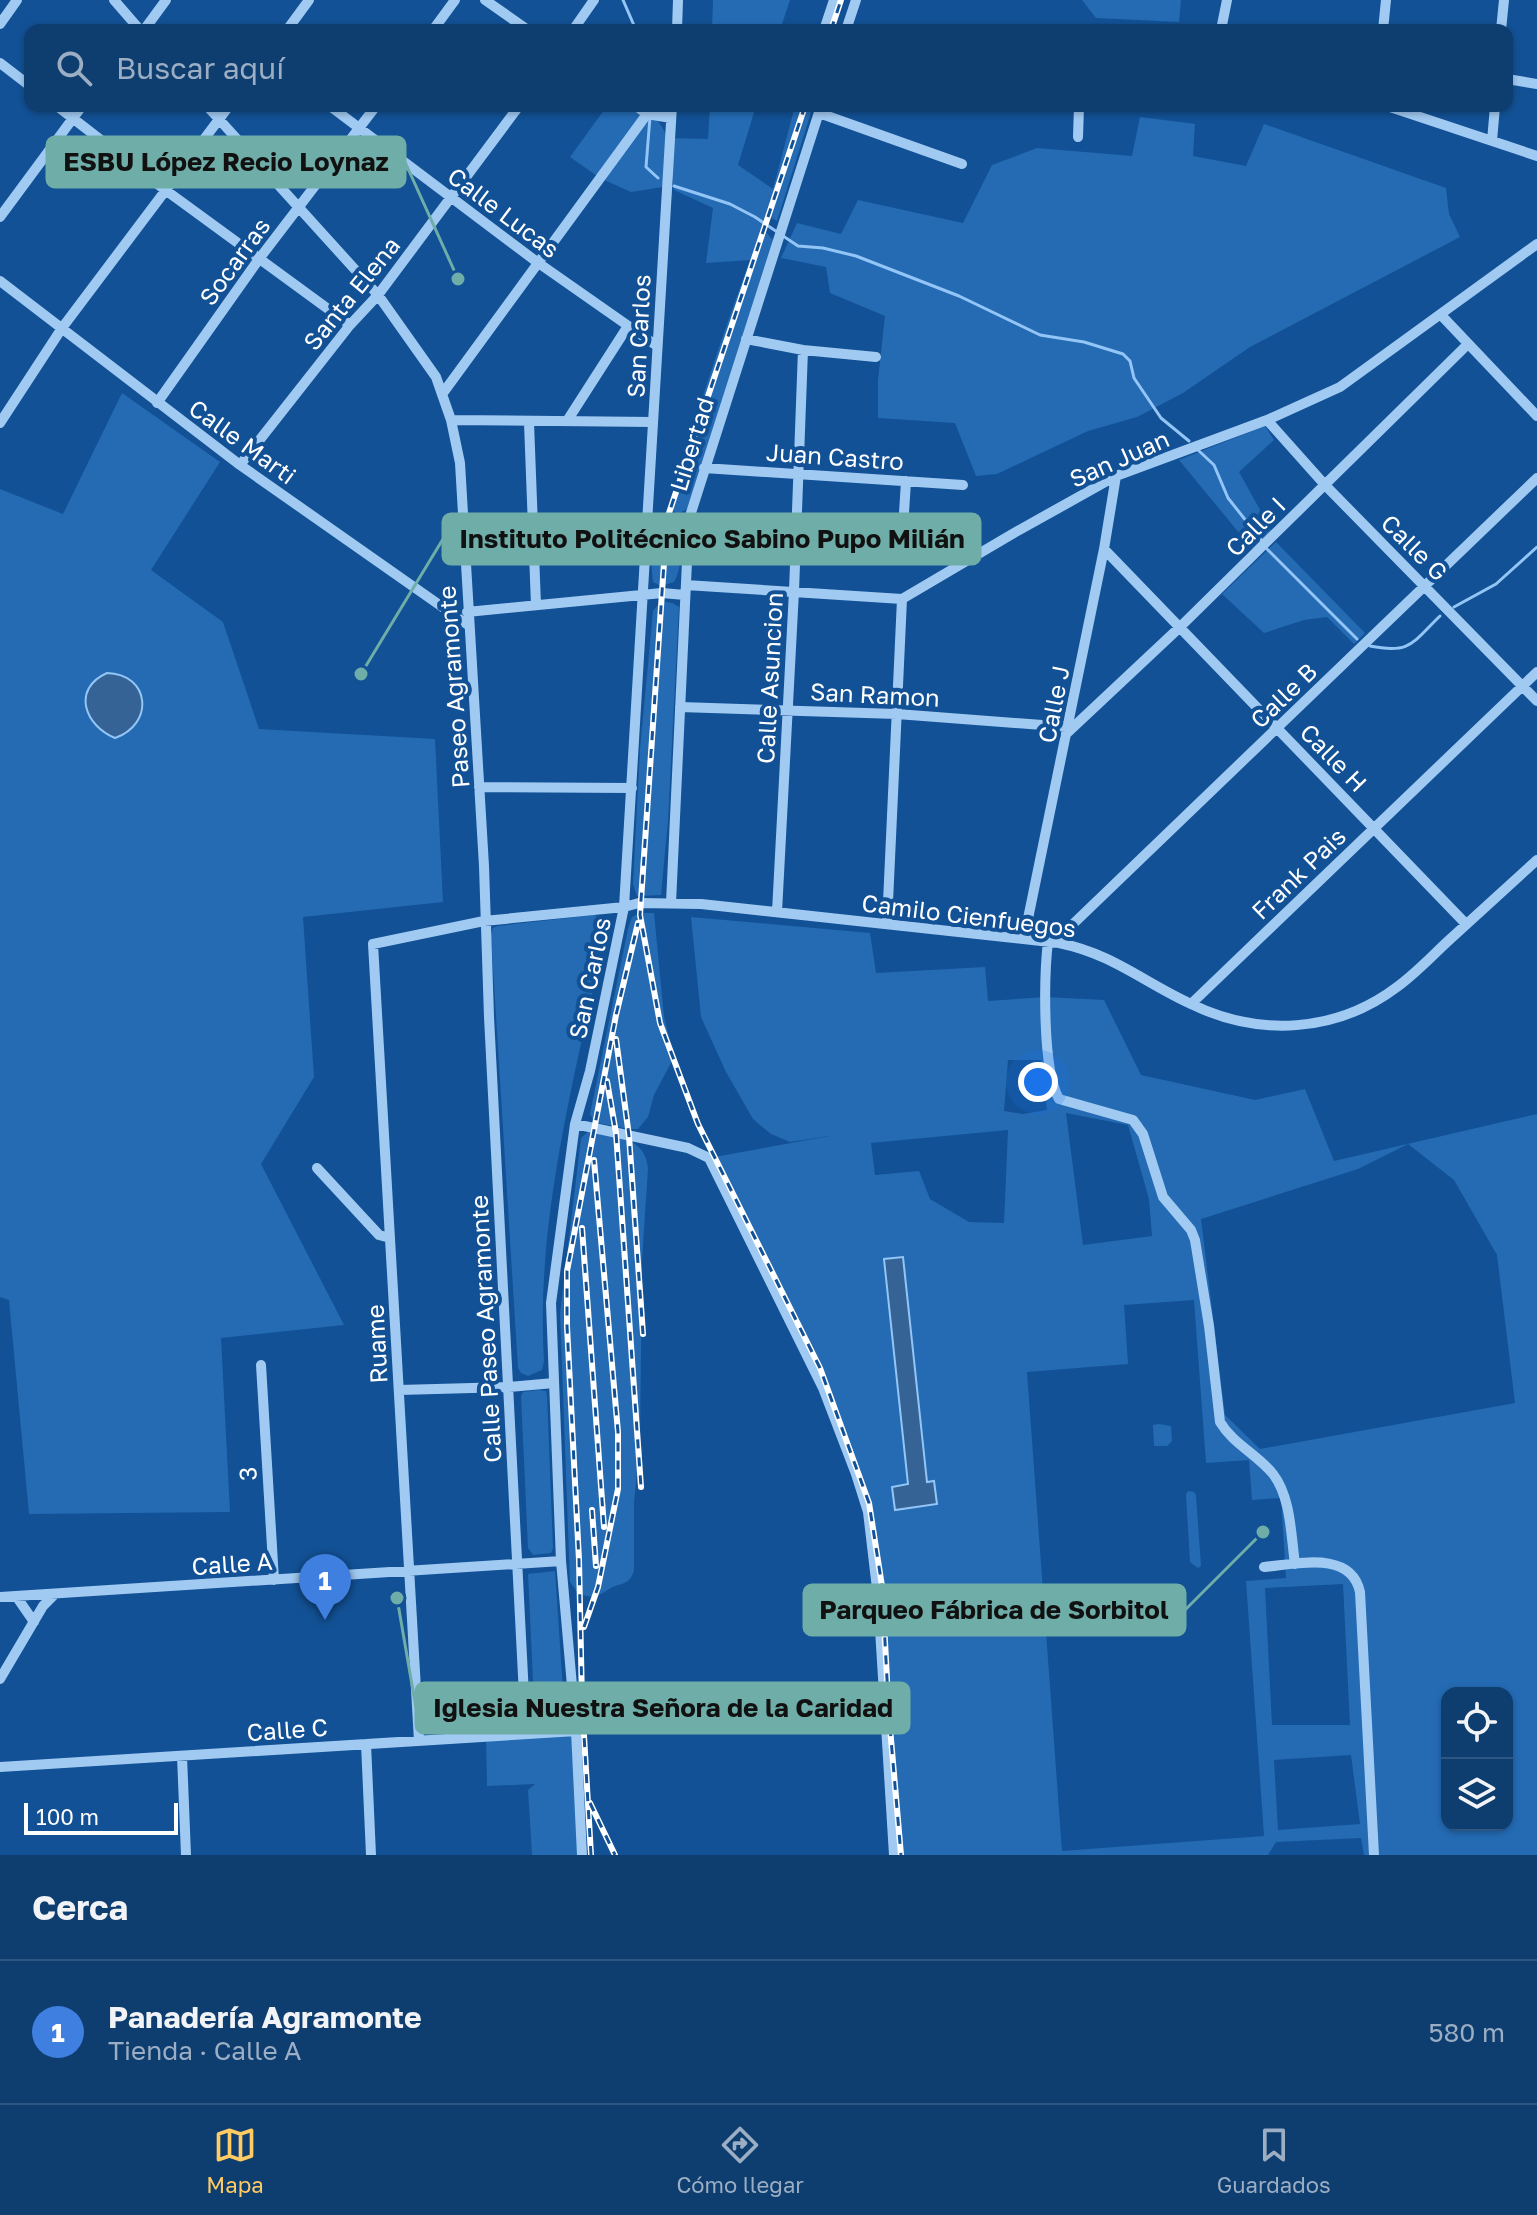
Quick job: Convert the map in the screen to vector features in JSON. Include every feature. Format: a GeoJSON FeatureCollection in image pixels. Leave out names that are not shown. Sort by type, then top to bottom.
{"type":"FeatureCollection","features":[{"type":"Feature","properties":{"kind":"street"},"geometry":{"type":"LineString","coordinates":[[0,24],[17,0]]}},
{"type":"Feature","properties":{"kind":"street"},"geometry":{"type":"LineString","coordinates":[[114,0],[136,24]]}},
{"type":"Feature","properties":{"kind":"street"},"geometry":{"type":"LineString","coordinates":[[147,24],[166,0]]}},
{"type":"Feature","properties":{"kind":"street"},"geometry":{"type":"LineString","coordinates":[[291,24],[309,0]]}},
{"type":"Feature","properties":{"kind":"street"},"geometry":{"type":"LineString","coordinates":[[437,24],[455,0]]}},
{"type":"Feature","properties":{"kind":"street"},"geometry":{"type":"LineString","coordinates":[[485,0],[519,24]]}},
{"type":"Feature","properties":{"kind":"street"},"geometry":{"type":"LineString","coordinates":[[577,24],[594,0]]}},
{"type":"Feature","properties":{"kind":"street"},"geometry":{"type":"LineString","coordinates":[[677,24],[678,0]]}},
{"type":"Feature","properties":{"kind":"street"},"geometry":{"type":"LineString","coordinates":[[826,24],[834,0]]}},
{"type":"Feature","properties":{"kind":"street"},"geometry":{"type":"LineString","coordinates":[[848,24],[856,0]]}},
{"type":"Feature","properties":{"kind":"street"},"geometry":{"type":"LineString","coordinates":[[1222,24],[1227,0]]}},
{"type":"Feature","properties":{"kind":"street"},"geometry":{"type":"LineString","coordinates":[[1384,24],[1386,0]]}},
{"type":"Feature","properties":{"kind":"street"},"geometry":{"type":"LineString","coordinates":[[1502,24],[1504,0]]}},
{"type":"Feature","properties":{"kind":"street"},"geometry":{"type":"LineString","coordinates":[[0,63],[24,81]]}},
{"type":"Feature","properties":{"kind":"street"},"geometry":{"type":"LineString","coordinates":[[1513,80],[1537,84]]}},
{"type":"Feature","properties":{"kind":"street"},"geometry":{"type":"LineString","coordinates":[[65,112],[164,189],[350,325]]}},
{"type":"Feature","properties":{"kind":"street"},"geometry":{"type":"LineString","coordinates":[[0,217],[78,112]]}},
{"type":"Feature","properties":{"kind":"street","name":"Paseo Agramonte"},"geometry":{"type":"LineString","coordinates":[[213,112],[378,295],[436,377],[443,393],[460,463],[484,921]]}},
{"type":"Feature","properties":{"kind":"street"},"geometry":{"type":"LineString","coordinates":[[0,423],[62,328],[224,112]]}},
{"type":"Feature","properties":{"kind":"street","name":"Calle Lucas"},"geometry":{"type":"LineString","coordinates":[[338,112],[537,262],[657,346]]}},
{"type":"Feature","properties":{"kind":"street","name":"Socarras"},"geometry":{"type":"LineString","coordinates":[[157,403],[259,259],[371,112]]}},
{"type":"Feature","properties":{"kind":"street","name":"Santa Elena"},"geometry":{"type":"LineString","coordinates":[[240,465],[350,325],[378,295],[515,112]]}},
{"type":"Feature","properties":{"kind":"street"},"geometry":{"type":"LineString","coordinates":[[644,112],[671,118]]}},
{"type":"Feature","properties":{"kind":"street","name":"San Carlos"},"geometry":{"type":"LineString","coordinates":[[582,1855],[576,1731],[561,1561],[551,1303],[575,1124],[590,1071],[624,907],[672,112]]}},
{"type":"Feature","properties":{"kind":"street","name":"Libertad"},"geometry":{"type":"LineString","coordinates":[[671,903],[688,530],[704,468],[819,112]]}},
{"type":"Feature","properties":{"kind":"street"},"geometry":{"type":"LineString","coordinates":[[825,112],[962,164]]}},
{"type":"Feature","properties":{"kind":"street"},"geometry":{"type":"LineString","coordinates":[[1078,137],[1079,112]]}},
{"type":"Feature","properties":{"kind":"street"},"geometry":{"type":"LineString","coordinates":[[1405,112],[1537,156]]}},
{"type":"Feature","properties":{"kind":"street"},"geometry":{"type":"LineString","coordinates":[[1492,141],[1494,112]]}},
{"type":"Feature","properties":{"kind":"street"},"geometry":{"type":"LineString","coordinates":[[443,393],[647,114]]}},
{"type":"Feature","properties":{"kind":"street","name":"San Juan"},"geometry":{"type":"LineString","coordinates":[[902,599],[1116,476],[1267,420],[1340,387],[1537,244]]}},
{"type":"Feature","properties":{"kind":"street","name":"Calle Marti"},"geometry":{"type":"LineString","coordinates":[[0,281],[240,465],[468,625]]}},
{"type":"Feature","properties":{"kind":"street"},"geometry":{"type":"LineString","coordinates":[[1441,315],[1537,416]]}},
{"type":"Feature","properties":{"kind":"street"},"geometry":{"type":"LineString","coordinates":[[567,421],[628,326]]}},
{"type":"Feature","properties":{"kind":"street"},"geometry":{"type":"LineString","coordinates":[[746,339],[803,350],[876,357]]}},
{"type":"Feature","properties":{"kind":"street","name":"Calle I"},"geometry":{"type":"LineString","coordinates":[[1068,730],[1180,627],[1468,344]]}},
{"type":"Feature","properties":{"kind":"street","name":"Calle Asuncion"},"geometry":{"type":"LineString","coordinates":[[777,912],[800,473],[803,350]]}},
{"type":"Feature","properties":{"kind":"street"},"geometry":{"type":"LineString","coordinates":[[451,420],[653,422]]}},
{"type":"Feature","properties":{"kind":"street","name":"Calle G"},"geometry":{"type":"LineString","coordinates":[[1267,420],[1325,485],[1537,701]]}},
{"type":"Feature","properties":{"kind":"street"},"geometry":{"type":"LineString","coordinates":[[529,423],[536,605]]}},
{"type":"Feature","properties":{"kind":"street","name":"Juan Castro"},"geometry":{"type":"LineString","coordinates":[[704,468],[963,485]]}},
{"type":"Feature","properties":{"kind":"street","name":"Calle J"},"geometry":{"type":"LineString","coordinates":[[1024,938],[1068,730],[1116,476]]}},
{"type":"Feature","properties":{"kind":"street","name":"Calle B"},"geometry":{"type":"LineString","coordinates":[[1054,942],[1537,478]]}},
{"type":"Feature","properties":{"kind":"street"},"geometry":{"type":"LineString","coordinates":[[902,545],[906,481]]}},
{"type":"Feature","properties":{"kind":"street"},"geometry":{"type":"LineString","coordinates":[[647,529],[688,530]]}},
{"type":"Feature","properties":{"kind":"street","name":"Calle H"},"geometry":{"type":"LineString","coordinates":[[1104,549],[1466,924]]}},
{"type":"Feature","properties":{"kind":"street"},"geometry":{"type":"LineString","coordinates":[[467,612],[685,590],[794,591],[902,599],[887,924]]}},
{"type":"Feature","properties":{"kind":"street","name":"Frank Pais"},"geometry":{"type":"LineString","coordinates":[[1191,1004],[1537,672]]}},
{"type":"Feature","properties":{"kind":"street","name":"San Ramon"},"geometry":{"type":"LineString","coordinates":[[680,707],[897,714],[1068,730]]}},
{"type":"Feature","properties":{"kind":"street"},"geometry":{"type":"LineString","coordinates":[[479,787],[632,788]]}},
{"type":"Feature","properties":{"kind":"street","name":"Camilo Cienfuegos"},"geometry":{"type":"LineString","coordinates":[[373,944],[484,921],[639,903],[777,912],[1054,942],[1105,956],[1191,1004],[1236,1021],[1270,1027],[1328,1022],[1356,1012],[1398,986],[1537,860]]}},
{"type":"Feature","properties":{"kind":"street","name":"Calle Paseo Agramonte"},"geometry":{"type":"LineString","coordinates":[[484,921],[526,1734]]}},
{"type":"Feature","properties":{"kind":"street"},"geometry":{"type":"LineString","coordinates":[[1054,942],[1045,968],[1045,997],[1055,1092],[1059,1099],[1133,1120],[1143,1134],[1163,1197],[1191,1230],[1195,1240],[1220,1422],[1226,1433],[1264,1465],[1279,1484],[1295,1564]]}},
{"type":"Feature","properties":{"kind":"street","name":"Ruame"},"geometry":{"type":"LineString","coordinates":[[373,944],[419,1741]]}},
{"type":"Feature","properties":{"kind":"street"},"geometry":{"type":"LineString","coordinates":[[575,1124],[688,1148],[709,1158],[823,1388],[868,1512],[881,1643],[894,1855]]}},
{"type":"Feature","properties":{"kind":"street"},"geometry":{"type":"LineString","coordinates":[[317,1168],[379,1235],[390,1238]]}},
{"type":"Feature","properties":{"kind":"street","name":"3"},"geometry":{"type":"LineString","coordinates":[[261,1365],[274,1580]]}},
{"type":"Feature","properties":{"kind":"street"},"geometry":{"type":"LineString","coordinates":[[399,1390],[554,1383]]}},
{"type":"Feature","properties":{"kind":"street","name":"Calle A"},"geometry":{"type":"LineString","coordinates":[[0,1597],[561,1561]]}},
{"type":"Feature","properties":{"kind":"street"},"geometry":{"type":"LineString","coordinates":[[1264,1567],[1337,1565],[1347,1568],[1357,1578],[1374,1855]]}},
{"type":"Feature","properties":{"kind":"street"},"geometry":{"type":"LineString","coordinates":[[0,1679],[43,1606],[55,1594]]}},
{"type":"Feature","properties":{"kind":"street"},"geometry":{"type":"LineString","coordinates":[[16,1596],[34,1622]]}},
{"type":"Feature","properties":{"kind":"street","name":"Calle C"},"geometry":{"type":"LineString","coordinates":[[0,1767],[576,1731]]}},
{"type":"Feature","properties":{"kind":"street"},"geometry":{"type":"LineString","coordinates":[[366,1744],[371,1855]]}},
{"type":"Feature","properties":{"kind":"street"},"geometry":{"type":"LineString","coordinates":[[182,1756],[186,1855]]}},
{"type":"Feature","properties":{"kind":"shaded area"},"geometry":{"type":"Polygon","coordinates":[[[713,0],[790,0],[782,24],[712,24],[713,0]]]}},
{"type":"Feature","properties":{"kind":"shaded area"},"geometry":{"type":"Polygon","coordinates":[[[1082,0],[1181,0],[1179,22],[1096,18],[1082,0]]]}},
{"type":"Feature","properties":{"kind":"shaded area"},"geometry":{"type":"Polygon","coordinates":[[[603,112],[645,112],[657,120],[667,138],[708,139],[710,112],[754,112],[738,165],[773,189],[793,112],[811,112],[777,221],[768,216],[770,201],[759,234],[762,228],[773,240],[691,498],[687,509],[678,514],[670,509],[679,477],[707,383],[750,260],[706,263],[713,208],[674,190],[667,143],[663,187],[631,192],[600,178],[570,157],[603,112]]]}},
{"type":"Feature","properties":{"kind":"shaded area"},"geometry":{"type":"Polygon","coordinates":[[[1140,117],[1195,124],[1193,156],[1246,166],[1264,124],[1446,188],[1449,214],[1460,237],[1250,347],[1183,393],[1137,417],[1088,431],[997,474],[976,476],[955,423],[878,418],[878,380],[885,316],[830,293],[826,267],[781,258],[797,223],[841,234],[858,200],[963,223],[992,165],[1037,148],[1132,156],[1140,117]]]}},
{"type":"Feature","properties":{"kind":"shaded area"},"geometry":{"type":"Polygon","coordinates":[[[122,393],[220,462],[151,570],[223,622],[259,729],[435,739],[443,902],[303,917],[314,1077],[261,1164],[344,1325],[221,1338],[230,1512],[29,1514],[9,1300],[0,1297],[0,489],[63,514],[122,393]]]}},
{"type":"Feature","properties":{"kind":"shaded area"},"geometry":{"type":"Polygon","coordinates":[[[1265,426],[1274,440],[1239,472],[1273,533],[1254,551],[1179,460],[1265,426]]]}},
{"type":"Feature","properties":{"kind":"shaded area"},"geometry":{"type":"Polygon","coordinates":[[[668,534],[677,539],[680,566],[674,582],[661,586],[653,582],[653,554],[657,542],[668,534]]]}},
{"type":"Feature","properties":{"kind":"shaded area"},"geometry":{"type":"Polygon","coordinates":[[[1276,542],[1365,633],[1354,644],[1327,617],[1304,620],[1264,633],[1222,594],[1276,542]]]}},
{"type":"Feature","properties":{"kind":"shaded area"},"geometry":{"type":"Polygon","coordinates":[[[661,601],[679,607],[668,821],[661,895],[637,896],[633,884],[640,749],[653,611],[661,601]]]}},
{"type":"Feature","properties":{"kind":"shaded area"},"geometry":{"type":"Polygon","coordinates":[[[107,673],[132,682],[139,690],[142,701],[137,722],[115,738],[96,725],[86,707],[89,688],[107,673]]]}},
{"type":"Feature","properties":{"kind":"shaded area"},"geometry":{"type":"Polygon","coordinates":[[[640,913],[654,913],[664,1017],[674,1057],[654,1095],[648,1117],[638,1129],[628,1129],[594,1122],[590,1114],[628,929],[632,917],[640,913]]]}},
{"type":"Feature","properties":{"kind":"shaded area"},"geometry":{"type":"Polygon","coordinates":[[[594,915],[604,919],[606,929],[571,1089],[552,1198],[543,1307],[544,1361],[542,1370],[528,1376],[518,1368],[491,935],[493,928],[498,926],[594,915]]]}},
{"type":"Feature","properties":{"kind":"shaded area"},"geometry":{"type":"Polygon","coordinates":[[[691,917],[870,933],[876,973],[985,967],[988,1001],[1045,997],[1104,1000],[1141,1075],[1255,1100],[1305,1089],[1334,1161],[1537,1114],[1537,1855],[1364,1855],[1361,1838],[1276,1842],[1268,1855],[892,1855],[869,1503],[820,1368],[709,1158],[835,1135],[790,1142],[771,1134],[753,1119],[726,1072],[701,1017],[691,917]],[[1008,1060],[1004,1111],[1023,1114],[1047,1110],[1041,1060],[1008,1060]],[[1066,1113],[1083,1245],[1152,1236],[1149,1199],[1128,1125],[1066,1113]],[[1008,1130],[871,1143],[875,1175],[919,1171],[930,1199],[969,1222],[1004,1223],[1008,1130]],[[1408,1144],[1358,1169],[1201,1219],[1225,1415],[1260,1449],[1515,1403],[1497,1255],[1454,1180],[1408,1144]],[[1194,1300],[1124,1305],[1128,1364],[1027,1372],[1062,1851],[1264,1836],[1246,1581],[1286,1578],[1281,1498],[1252,1500],[1249,1460],[1206,1463],[1194,1300]],[[1343,1584],[1265,1588],[1272,1725],[1350,1725],[1343,1584]],[[1351,1755],[1274,1760],[1278,1830],[1360,1824],[1351,1755]]]}},
{"type":"Feature","properties":{"kind":"shaded area"},"geometry":{"type":"Polygon","coordinates":[[[588,1132],[618,1137],[635,1144],[646,1158],[648,1169],[642,1260],[640,1438],[634,1503],[634,1570],[627,1581],[591,1596],[578,1593],[570,1582],[560,1313],[581,1138],[588,1132]]]}},
{"type":"Feature","properties":{"kind":"shaded area"},"geometry":{"type":"Polygon","coordinates":[[[903,1257],[927,1482],[934,1481],[937,1504],[895,1510],[892,1487],[908,1484],[884,1259],[903,1257]]]}},
{"type":"Feature","properties":{"kind":"shaded area"},"geometry":{"type":"Polygon","coordinates":[[[546,1391],[547,1395],[553,1548],[551,1553],[533,1555],[528,1548],[521,1396],[523,1392],[546,1391]]]}},
{"type":"Feature","properties":{"kind":"shaded area"},"geometry":{"type":"Polygon","coordinates":[[[1153,1425],[1171,1426],[1172,1441],[1167,1446],[1154,1446],[1153,1425]]]}},
{"type":"Feature","properties":{"kind":"shaded area"},"geometry":{"type":"Polygon","coordinates":[[[1188,1491],[1196,1495],[1201,1566],[1198,1568],[1190,1562],[1188,1491]]]}},
{"type":"Feature","properties":{"kind":"shaded area"},"geometry":{"type":"Polygon","coordinates":[[[555,1571],[565,1720],[535,1723],[528,1574],[555,1571]]]}},
{"type":"Feature","properties":{"kind":"shaded area"},"geometry":{"type":"Polygon","coordinates":[[[576,1731],[582,1855],[532,1855],[528,1790],[535,1784],[487,1786],[486,1737],[576,1731]]]}},
{"type":"Feature","properties":{"kind":"waterway"},"geometry":{"type":"LineString","coordinates":[[623,0],[633,24]]}},
{"type":"Feature","properties":{"kind":"waterway"},"geometry":{"type":"LineString","coordinates":[[650,117],[646,167],[658,178]]}},
{"type":"Feature","properties":{"kind":"waterway"},"geometry":{"type":"LineString","coordinates":[[674,186],[730,204],[798,246],[856,256],[959,296],[1040,335],[1084,342],[1123,354],[1130,361],[1134,378],[1161,418],[1189,441]]}},
{"type":"Feature","properties":{"kind":"waterway"},"geometry":{"type":"LineString","coordinates":[[1198,450],[1214,465],[1228,498],[1262,541]]}},
{"type":"Feature","properties":{"kind":"waterway"},"geometry":{"type":"LineString","coordinates":[[1454,607],[1496,584],[1537,547]]}},
{"type":"Feature","properties":{"kind":"waterway"},"geometry":{"type":"LineString","coordinates":[[1266,548],[1357,639]]}},
{"type":"Feature","properties":{"kind":"waterway"},"geometry":{"type":"LineString","coordinates":[[1370,646],[1403,647],[1440,616]]}},
{"type":"Feature","properties":{"kind":"railway"},"geometry":{"type":"LineString","coordinates":[[833,24],[841,0]]}},
{"type":"Feature","properties":{"kind":"railway"},"geometry":{"type":"LineString","coordinates":[[803,112],[667,519],[640,915],[660,1023],[698,1124],[820,1368],[869,1503],[882,1586],[901,1855]]}},
{"type":"Feature","properties":{"kind":"railway"},"geometry":{"type":"LineString","coordinates":[[591,1855],[582,1701],[567,1271],[616,1015],[638,923]]}},
{"type":"Feature","properties":{"kind":"railway"},"geometry":{"type":"LineString","coordinates":[[616,1039],[629,1136],[643,1334]]}},
{"type":"Feature","properties":{"kind":"railway"},"geometry":{"type":"LineString","coordinates":[[607,1081],[616,1133],[641,1487]]}},
{"type":"Feature","properties":{"kind":"railway"},"geometry":{"type":"LineString","coordinates":[[584,1627],[598,1587],[618,1489],[618,1432],[594,1160]]}},
{"type":"Feature","properties":{"kind":"railway"},"geometry":{"type":"LineString","coordinates":[[582,1228],[604,1527]]}},
{"type":"Feature","properties":{"kind":"railway"},"geometry":{"type":"LineString","coordinates":[[592,1510],[596,1566]]}},
{"type":"Feature","properties":{"kind":"railway"},"geometry":{"type":"LineString","coordinates":[[590,1803],[615,1855]]}},
{"type":"Feature","properties":{"kind":"place","name":"ESBU López Recio Loynaz"},"geometry":{"type":"Point","coordinates":[458,279]}},
{"type":"Feature","properties":{"kind":"place","name":"Instituto Politécnico Sabino Pupo Milián"},"geometry":{"type":"Point","coordinates":[361,674]}},
{"type":"Feature","properties":{"kind":"place","name":"Parqueo Fábrica de Sorbitol"},"geometry":{"type":"Point","coordinates":[1263,1532]}},
{"type":"Feature","properties":{"kind":"place","name":"Iglesia Nuestra Señora de la Caridad"},"geometry":{"type":"Point","coordinates":[397,1598]}},
{"type":"Feature","properties":{"kind":"place","name":"Panadería Agramonte"},"geometry":{"type":"Point","coordinates":[325,1620]}}]}
